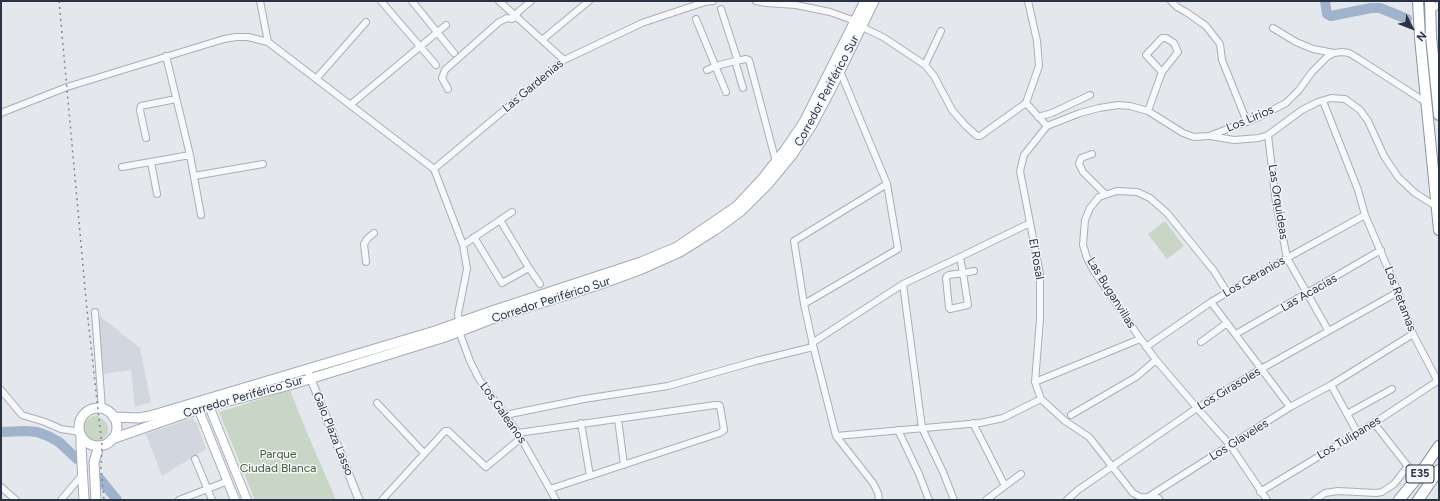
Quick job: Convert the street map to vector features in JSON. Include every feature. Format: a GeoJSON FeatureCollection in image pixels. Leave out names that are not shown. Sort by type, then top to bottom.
{"type":"FeatureCollection","features":[{"type":"Feature","properties":{"kind":"highway"},"geometry":{"type":"LineString","coordinates":[[1418,1],[1439,230]]}},
{"type":"Feature","properties":{"kind":"highway"},"geometry":{"type":"LineString","coordinates":[[1430,6],[1439,115]]}},
{"type":"Feature","properties":{"kind":"highway","name":"E35"},"geometry":{"type":"LineString","coordinates":[[1400,500],[1439,446]]}},
{"type":"Feature","properties":{"kind":"highway","name":"E35"},"geometry":{"type":"LineString","coordinates":[[1418,500],[1439,470]]}},
{"type":"Feature","properties":{"kind":"main road","name":"Corredor Periférico Sur"},"geometry":{"type":"LineString","coordinates":[[112,439],[197,406],[307,368],[435,331],[459,327],[494,318],[601,284],[642,269],[680,252],[715,230],[741,211],[769,183],[792,155],[812,125],[840,71],[859,24],[864,1]]}},
{"type":"Feature","properties":{"kind":"main road","name":"Corredor Periférico Sur"},"geometry":{"type":"LineString","coordinates":[[208,402],[290,385],[459,327],[641,262],[677,247],[737,206],[776,162],[804,122],[859,24],[874,1]]}},
{"type":"Feature","properties":{"kind":"main road"},"geometry":{"type":"LineString","coordinates":[[208,402],[247,500]]}},
{"type":"Feature","properties":{"kind":"main road","name":"Corredor Periférico Sur"},"geometry":{"type":"LineString","coordinates":[[113,417],[139,418],[197,406]]}},
{"type":"Feature","properties":{"kind":"main road"},"geometry":{"type":"LineString","coordinates":[[197,406],[235,500]]}},
{"type":"Feature","properties":{"kind":"main road"},"geometry":{"type":"LineString","coordinates":[[81,434],[88,443],[99,446],[109,443],[116,428],[113,417],[107,411],[102,409],[92,409],[82,416],[79,424],[81,434],[84,500]]}},
{"type":"Feature","properties":{"kind":"main road"},"geometry":{"type":"LineString","coordinates":[[96,500],[94,462],[99,446]]}},
{"type":"Feature","properties":{"kind":"main road"},"geometry":{"type":"LineString","coordinates":[[218,457],[228,453]]}},
{"type":"Feature","properties":{"kind":"street"},"geometry":{"type":"LineString","coordinates":[[260,1],[268,42]]}},
{"type":"Feature","properties":{"kind":"street"},"geometry":{"type":"LineString","coordinates":[[381,1],[436,66]]}},
{"type":"Feature","properties":{"kind":"street"},"geometry":{"type":"LineString","coordinates":[[412,1],[454,53]]}},
{"type":"Feature","properties":{"kind":"street"},"geometry":{"type":"LineString","coordinates":[[499,1],[564,60]]}},
{"type":"Feature","properties":{"kind":"street"},"geometry":{"type":"LineString","coordinates":[[448,89],[442,78],[445,70],[499,22],[507,18],[512,19],[516,17],[518,12],[531,1]]}},
{"type":"Feature","properties":{"kind":"street"},"geometry":{"type":"LineString","coordinates":[[542,40],[589,1]]}},
{"type":"Feature","properties":{"kind":"street","name":"Las Gardenias"},"geometry":{"type":"LineString","coordinates":[[434,169],[564,60],[642,23],[713,1]]}},
{"type":"Feature","properties":{"kind":"street"},"geometry":{"type":"LineString","coordinates":[[756,1],[766,3],[796,4],[830,12],[859,24],[883,37],[925,65],[934,76],[952,110],[977,136],[980,136],[1026,103],[1039,66],[1037,42],[1028,1]]}},
{"type":"Feature","properties":{"kind":"street"},"geometry":{"type":"LineString","coordinates":[[1170,1],[1206,26],[1220,44],[1222,60],[1247,122]]}},
{"type":"Feature","properties":{"kind":"street"},"geometry":{"type":"LineString","coordinates":[[1430,6],[1439,4]]}},
{"type":"Feature","properties":{"kind":"street"},"geometry":{"type":"LineString","coordinates":[[721,9],[737,61],[743,88]]}},
{"type":"Feature","properties":{"kind":"street"},"geometry":{"type":"LineString","coordinates":[[696,19],[726,92]]}},
{"type":"Feature","properties":{"kind":"street"},"geometry":{"type":"LineString","coordinates":[[316,79],[366,22]]}},
{"type":"Feature","properties":{"kind":"street"},"geometry":{"type":"LineString","coordinates":[[350,105],[446,26]]}},
{"type":"Feature","properties":{"kind":"street"},"geometry":{"type":"LineString","coordinates":[[1273,28],[1296,42],[1313,48],[1334,53],[1349,53],[1427,103]]}},
{"type":"Feature","properties":{"kind":"street"},"geometry":{"type":"LineString","coordinates":[[925,65],[941,31]]}},
{"type":"Feature","properties":{"kind":"street"},"geometry":{"type":"LineString","coordinates":[[1,114],[67,87],[224,39],[248,37],[268,42],[434,169],[462,245],[467,269],[458,314],[459,327]]}},
{"type":"Feature","properties":{"kind":"street"},"geometry":{"type":"LineString","coordinates":[[1148,111],[1162,72],[1178,52],[1174,43],[1166,38],[1162,38],[1146,55],[1162,72]]}},
{"type":"Feature","properties":{"kind":"street","name":"Los Lirios"},"geometry":{"type":"LineString","coordinates":[[1047,126],[1080,113],[1118,105],[1130,106],[1148,111],[1183,133],[1194,137],[1209,136],[1260,117],[1286,103],[1299,90],[1312,72],[1327,57],[1334,53]]}},
{"type":"Feature","properties":{"kind":"street"},"geometry":{"type":"LineString","coordinates":[[166,56],[190,155],[201,215]]}},
{"type":"Feature","properties":{"kind":"street"},"geometry":{"type":"LineString","coordinates":[[707,70],[716,66],[737,61],[746,59],[749,60],[776,162]]}},
{"type":"Feature","properties":{"kind":"street"},"geometry":{"type":"LineString","coordinates":[[804,304],[898,249],[888,184],[840,71]]}},
{"type":"Feature","properties":{"kind":"street"},"geometry":{"type":"LineString","coordinates":[[1038,118],[1052,113],[1090,94]]}},
{"type":"Feature","properties":{"kind":"street"},"geometry":{"type":"LineString","coordinates":[[1209,136],[1234,140],[1259,138],[1268,135],[1302,110],[1323,100],[1331,98],[1345,99],[1360,110],[1368,121],[1384,156],[1398,177],[1415,193],[1437,207]]}},
{"type":"Feature","properties":{"kind":"street"},"geometry":{"type":"LineString","coordinates":[[146,138],[140,110],[141,106],[176,99]]}},
{"type":"Feature","properties":{"kind":"street","name":"Los Retamas"},"geometry":{"type":"LineString","coordinates":[[1323,100],[1413,334],[1436,378],[1436,382]]}},
{"type":"Feature","properties":{"kind":"street"},"geometry":{"type":"LineString","coordinates":[[1026,103],[1038,118],[1047,126]]}},
{"type":"Feature","properties":{"kind":"street","name":"El Rosal"},"geometry":{"type":"LineString","coordinates":[[1047,126],[1027,151],[1020,171],[1040,274],[1040,320],[1035,382],[1041,399],[1065,421],[1089,437],[1133,493],[1160,500]]}},
{"type":"Feature","properties":{"kind":"street","name":"Las Orquideas"},"geometry":{"type":"LineString","coordinates":[[1268,135],[1276,203],[1288,258],[1328,330]]}},
{"type":"Feature","properties":{"kind":"street"},"geometry":{"type":"LineString","coordinates":[[1092,154],[1081,158],[1080,164],[1083,172],[1106,194],[1117,191],[1137,192],[1150,198],[1167,213],[1214,271],[1227,292]]}},
{"type":"Feature","properties":{"kind":"street"},"geometry":{"type":"LineString","coordinates":[[122,167],[190,155]]}},
{"type":"Feature","properties":{"kind":"street"},"geometry":{"type":"LineString","coordinates":[[151,162],[158,194]]}},
{"type":"Feature","properties":{"kind":"street"},"geometry":{"type":"LineString","coordinates":[[194,176],[262,164]]}},
{"type":"Feature","properties":{"kind":"street"},"geometry":{"type":"LineString","coordinates":[[879,500],[878,493],[873,483],[836,436],[804,304],[794,241],[888,184]]}},
{"type":"Feature","properties":{"kind":"street","name":"Las Buganvillas"},"geometry":{"type":"LineString","coordinates":[[1106,194],[1099,197],[1090,208],[1085,220],[1083,245],[1087,258],[1094,271],[1140,339],[1156,360],[1230,445],[1266,500]]}},
{"type":"Feature","properties":{"kind":"street"},"geometry":{"type":"LineString","coordinates":[[462,245],[512,212]]}},
{"type":"Feature","properties":{"kind":"street","name":"Los Geranios"},"geometry":{"type":"LineString","coordinates":[[1146,347],[1227,292],[1366,214]]}},
{"type":"Feature","properties":{"kind":"street"},"geometry":{"type":"LineString","coordinates":[[500,220],[540,284]]}},
{"type":"Feature","properties":{"kind":"street"},"geometry":{"type":"LineString","coordinates":[[505,415],[584,399],[668,386],[813,345],[903,284],[1030,223]]}},
{"type":"Feature","properties":{"kind":"street"},"geometry":{"type":"LineString","coordinates":[[366,262],[364,244],[374,233]]}},
{"type":"Feature","properties":{"kind":"street"},"geometry":{"type":"LineString","coordinates":[[474,237],[502,283],[529,268]]}},
{"type":"Feature","properties":{"kind":"street","name":"Las Acacias"},"geometry":{"type":"LineString","coordinates":[[1236,334],[1381,250]]}},
{"type":"Feature","properties":{"kind":"street"},"geometry":{"type":"LineString","coordinates":[[960,257],[963,273],[968,305],[950,309],[946,278],[948,275],[963,273],[974,271]]}},
{"type":"Feature","properties":{"kind":"street"},"geometry":{"type":"LineString","coordinates":[[903,284],[922,428],[943,472],[954,500]]}},
{"type":"Feature","properties":{"kind":"street","name":"Los Girasoles"},"geometry":{"type":"LineString","coordinates":[[1067,500],[1078,490],[1197,408],[1328,330],[1398,292]]}},
{"type":"Feature","properties":{"kind":"street"},"geometry":{"type":"LineString","coordinates":[[1211,302],[1290,407]]}},
{"type":"Feature","properties":{"kind":"street"},"geometry":{"type":"LineString","coordinates":[[95,312],[102,409]]}},
{"type":"Feature","properties":{"kind":"street"},"geometry":{"type":"LineString","coordinates":[[1201,342],[1227,323]]}},
{"type":"Feature","properties":{"kind":"street","name":"Los Galeanos"},"geometry":{"type":"LineString","coordinates":[[459,327],[470,361],[479,379],[520,436],[556,500]]}},
{"type":"Feature","properties":{"kind":"street","name":"Los Glaveles"},"geometry":{"type":"LineString","coordinates":[[1148,497],[1290,407],[1331,385],[1413,334]]}},
{"type":"Feature","properties":{"kind":"street"},"geometry":{"type":"LineString","coordinates":[[1035,382],[1140,339]]}},
{"type":"Feature","properties":{"kind":"street"},"geometry":{"type":"LineString","coordinates":[[1071,415],[1136,376],[1156,360]]}},
{"type":"Feature","properties":{"kind":"street","name":"Galo Plaza Lasso"},"geometry":{"type":"LineString","coordinates":[[307,368],[359,500]]}},
{"type":"Feature","properties":{"kind":"street","name":"Los Tulipanes"},"geometry":{"type":"LineString","coordinates":[[1260,492],[1374,423],[1436,382]]}},
{"type":"Feature","properties":{"kind":"street"},"geometry":{"type":"LineString","coordinates":[[1331,385],[1357,432]]}},
{"type":"Feature","properties":{"kind":"street"},"geometry":{"type":"LineString","coordinates":[[1347,414],[1392,390]]}},
{"type":"Feature","properties":{"kind":"street"},"geometry":{"type":"LineString","coordinates":[[2,394],[22,415],[61,429],[81,434]]}},
{"type":"Feature","properties":{"kind":"street"},"geometry":{"type":"LineString","coordinates":[[836,436],[973,423],[1003,418],[1041,399]]}},
{"type":"Feature","properties":{"kind":"street"},"geometry":{"type":"LineString","coordinates":[[377,404],[424,453]]}},
{"type":"Feature","properties":{"kind":"street"},"geometry":{"type":"LineString","coordinates":[[382,500],[442,434],[448,431],[486,467],[520,436],[581,423],[719,404],[724,430],[720,433],[550,489]]}},
{"type":"Feature","properties":{"kind":"street"},"geometry":{"type":"LineString","coordinates":[[618,419],[624,465]]}},
{"type":"Feature","properties":{"kind":"street"},"geometry":{"type":"LineString","coordinates":[[581,423],[590,476]]}},
{"type":"Feature","properties":{"kind":"street"},"geometry":{"type":"LineString","coordinates":[[973,423],[1005,486]]}},
{"type":"Feature","properties":{"kind":"street"},"geometry":{"type":"LineString","coordinates":[[1374,423],[1417,478]]}},
{"type":"Feature","properties":{"kind":"street"},"geometry":{"type":"LineString","coordinates":[[898,430],[920,474],[929,500]]}},
{"type":"Feature","properties":{"kind":"street"},"geometry":{"type":"LineString","coordinates":[[195,459],[212,500]]}},
{"type":"Feature","properties":{"kind":"street"},"geometry":{"type":"LineString","coordinates":[[1315,500],[1325,493],[1338,491],[1382,492],[1394,484],[1408,466]]}},
{"type":"Feature","properties":{"kind":"street"},"geometry":{"type":"LineString","coordinates":[[986,500],[1021,474]]}},
{"type":"Feature","properties":{"kind":"street"},"geometry":{"type":"LineString","coordinates":[[61,500],[82,475]]}},
{"type":"Feature","properties":{"kind":"street"},"geometry":{"type":"LineString","coordinates":[[179,500],[228,481]]}},
{"type":"Feature","properties":{"kind":"street"},"geometry":{"type":"LineString","coordinates":[[1,487],[16,500]]}},
{"type":"Feature","properties":{"kind":"shaded area"},"geometry":{"type":"Polygon","coordinates":[[[95,312],[140,348],[151,402],[135,407],[131,370],[104,374],[95,312]]]}},
{"type":"Feature","properties":{"kind":"shaded area"},"geometry":{"type":"Polygon","coordinates":[[[193,418],[195,423],[196,421],[206,449],[162,476],[146,434],[193,418]]]}},
{"type":"Feature","properties":{"kind":"green space"},"geometry":{"type":"Polygon","coordinates":[[[1165,221],[1184,246],[1167,259],[1148,234],[1165,221]]]}},
{"type":"Feature","properties":{"kind":"green space","name":"Parque Ciudad Blanca"},"geometry":{"type":"Polygon","coordinates":[[[290,390],[336,500],[255,500],[219,412],[290,390]]]}},
{"type":"Feature","properties":{"kind":"green space"},"geometry":{"type":"Polygon","coordinates":[[[97,415],[106,422],[108,433],[102,441],[95,443],[86,438],[83,431],[83,425],[91,417],[97,415]]]}},
{"type":"Feature","properties":{"kind":"waterway"},"geometry":{"type":"LineString","coordinates":[[1325,1],[1327,14],[1331,16],[1371,8],[1380,8],[1407,19]]}},
{"type":"Feature","properties":{"kind":"waterway"},"geometry":{"type":"LineString","coordinates":[[1,432],[37,432],[59,442],[77,459]]}},
{"type":"Feature","properties":{"kind":"waterway"},"geometry":{"type":"LineString","coordinates":[[100,479],[117,500]]}},
{"type":"Feature","properties":{"kind":"railway"},"geometry":{"type":"LineString","coordinates":[[59,1],[87,310],[102,446],[101,468],[104,500]]}}]}
